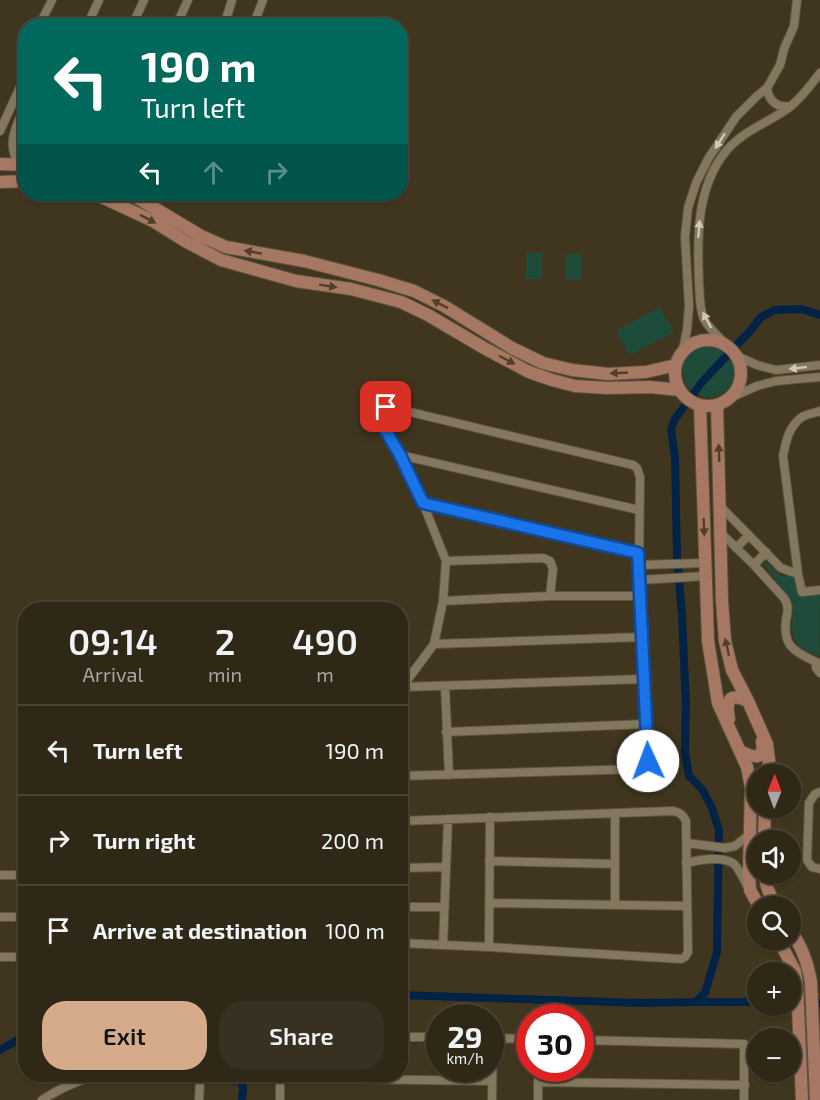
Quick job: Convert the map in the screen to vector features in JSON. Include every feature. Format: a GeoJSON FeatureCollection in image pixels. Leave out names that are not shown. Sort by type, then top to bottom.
{"type":"FeatureCollection","features":[{"type":"Feature","properties":{"kind":"street"},"geometry":{"type":"LineString","coordinates":[[43,18],[52,0]]}},
{"type":"Feature","properties":{"kind":"street"},"geometry":{"type":"LineString","coordinates":[[91,18],[99,0]]}},
{"type":"Feature","properties":{"kind":"street"},"geometry":{"type":"LineString","coordinates":[[136,18],[144,0]]}},
{"type":"Feature","properties":{"kind":"street"},"geometry":{"type":"LineString","coordinates":[[180,18],[188,0]]}},
{"type":"Feature","properties":{"kind":"street"},"geometry":{"type":"LineString","coordinates":[[226,18],[232,0]]}},
{"type":"Feature","properties":{"kind":"street"},"geometry":{"type":"LineString","coordinates":[[256,18],[263,0]]}},
{"type":"Feature","properties":{"kind":"street"},"geometry":{"type":"LineString","coordinates":[[797,0],[794,26],[780,65],[767,88],[736,117],[708,159],[696,183],[688,208],[685,237],[689,306],[687,330],[675,378],[680,390],[688,400],[700,405],[717,405],[758,386],[776,381],[820,377]]}},
{"type":"Feature","properties":{"kind":"street"},"geometry":{"type":"LineString","coordinates":[[730,398],[740,386],[742,370],[732,351],[708,326],[700,306],[697,246],[700,213],[706,189],[716,165],[737,140],[749,130],[791,106],[820,73]]}},
{"type":"Feature","properties":{"kind":"street"},"geometry":{"type":"LineString","coordinates":[[767,88],[772,102],[780,106],[791,106]]}},
{"type":"Feature","properties":{"kind":"street"},"geometry":{"type":"LineString","coordinates":[[0,131],[18,92]]}},
{"type":"Feature","properties":{"kind":"street"},"geometry":{"type":"LineString","coordinates":[[18,122],[12,143],[15,158],[18,161]]}},
{"type":"Feature","properties":{"kind":"street"},"geometry":{"type":"LineString","coordinates":[[0,164],[18,165]]}},
{"type":"Feature","properties":{"kind":"street"},"geometry":{"type":"LineString","coordinates":[[0,182],[18,181]]}},
{"type":"Feature","properties":{"kind":"street"},"geometry":{"type":"LineString","coordinates":[[110,201],[153,221],[221,260],[296,280],[351,289],[401,302],[529,372],[552,380],[575,386],[650,387],[680,390]]}},
{"type":"Feature","properties":{"kind":"street"},"geometry":{"type":"LineString","coordinates":[[143,201],[201,236],[226,247],[304,261],[414,291],[444,306],[512,348],[543,363],[572,370],[608,374],[646,372],[679,359],[691,345],[703,341],[716,341],[757,365],[776,370],[820,365]]}},
{"type":"Feature","properties":{"kind":"street"},"geometry":{"type":"LineString","coordinates":[[700,405],[708,641],[718,703],[747,767],[751,787],[750,830]]}},
{"type":"Feature","properties":{"kind":"street"},"geometry":{"type":"LineString","coordinates":[[717,405],[725,641],[732,670],[767,744],[769,764]]}},
{"type":"Feature","properties":{"kind":"street"},"geometry":{"type":"LineString","coordinates":[[408,681],[434,644],[443,601],[446,561],[423,503],[400,455],[380,421],[381,410],[386,407],[393,408],[633,465],[637,468],[640,477],[638,553],[648,761],[644,768],[408,776]]}},
{"type":"Feature","properties":{"kind":"street"},"geometry":{"type":"LineString","coordinates":[[820,411],[802,417],[792,427],[786,440],[783,456],[802,592],[820,590]]}},
{"type":"Feature","properties":{"kind":"street"},"geometry":{"type":"LineString","coordinates":[[400,455],[639,510]]}},
{"type":"Feature","properties":{"kind":"street"},"geometry":{"type":"LineString","coordinates":[[423,503],[638,553]]}},
{"type":"Feature","properties":{"kind":"street"},"geometry":{"type":"LineString","coordinates":[[720,507],[781,568],[798,574]]}},
{"type":"Feature","properties":{"kind":"street"},"geometry":{"type":"LineString","coordinates":[[721,533],[788,603],[786,639],[790,646],[818,663],[816,668],[820,673]]}},
{"type":"Feature","properties":{"kind":"street"},"geometry":{"type":"LineString","coordinates":[[736,548],[749,535]]}},
{"type":"Feature","properties":{"kind":"street"},"geometry":{"type":"LineString","coordinates":[[754,565],[766,552]]}},
{"type":"Feature","properties":{"kind":"street"},"geometry":{"type":"LineString","coordinates":[[446,561],[543,558],[550,561],[553,570],[550,596]]}},
{"type":"Feature","properties":{"kind":"street"},"geometry":{"type":"LineString","coordinates":[[639,565],[705,563]]}},
{"type":"Feature","properties":{"kind":"street"},"geometry":{"type":"LineString","coordinates":[[664,565],[664,578]]}},
{"type":"Feature","properties":{"kind":"street"},"geometry":{"type":"LineString","coordinates":[[640,580],[706,576]]}},
{"type":"Feature","properties":{"kind":"street"},"geometry":{"type":"LineString","coordinates":[[443,601],[550,596],[640,596]]}},
{"type":"Feature","properties":{"kind":"street"},"geometry":{"type":"LineString","coordinates":[[434,644],[642,637]]}},
{"type":"Feature","properties":{"kind":"street"},"geometry":{"type":"LineString","coordinates":[[408,689],[644,679]]}},
{"type":"Feature","properties":{"kind":"street"},"geometry":{"type":"LineString","coordinates":[[444,686],[448,775]]}},
{"type":"Feature","properties":{"kind":"street"},"geometry":{"type":"LineString","coordinates":[[733,738],[727,708],[729,700],[737,697],[748,701]]}},
{"type":"Feature","properties":{"kind":"street"},"geometry":{"type":"LineString","coordinates":[[740,751],[753,757],[762,754],[763,747],[758,722]]}},
{"type":"Feature","properties":{"kind":"street"},"geometry":{"type":"LineString","coordinates":[[446,732],[646,724]]}},
{"type":"Feature","properties":{"kind":"street"},"geometry":{"type":"LineString","coordinates":[[820,792],[815,794],[809,803],[807,860],[812,867],[820,869]]}},
{"type":"Feature","properties":{"kind":"street"},"geometry":{"type":"LineString","coordinates":[[408,821],[677,812],[683,815],[686,821],[688,952],[681,959],[408,943]]}},
{"type":"Feature","properties":{"kind":"street"},"geometry":{"type":"LineString","coordinates":[[615,813],[615,904]]}},
{"type":"Feature","properties":{"kind":"street"},"geometry":{"type":"LineString","coordinates":[[489,947],[490,817]]}},
{"type":"Feature","properties":{"kind":"street"},"geometry":{"type":"LineString","coordinates":[[443,945],[448,819]]}},
{"type":"Feature","properties":{"kind":"street"},"geometry":{"type":"LineString","coordinates":[[687,843],[725,848],[735,846],[747,836]]}},
{"type":"Feature","properties":{"kind":"street"},"geometry":{"type":"LineString","coordinates":[[686,863],[706,859],[724,860],[734,864],[753,896]]}},
{"type":"Feature","properties":{"kind":"street"},"geometry":{"type":"LineString","coordinates":[[489,861],[615,864]]}},
{"type":"Feature","properties":{"kind":"street"},"geometry":{"type":"LineString","coordinates":[[408,868],[446,867]]}},
{"type":"Feature","properties":{"kind":"street"},"geometry":{"type":"LineString","coordinates":[[0,875],[18,875]]}},
{"type":"Feature","properties":{"kind":"street"},"geometry":{"type":"LineString","coordinates":[[749,884],[750,890]]}},
{"type":"Feature","properties":{"kind":"street"},"geometry":{"type":"LineString","coordinates":[[489,903],[687,906]]}},
{"type":"Feature","properties":{"kind":"street"},"geometry":{"type":"LineString","coordinates":[[408,907],[445,907]]}},
{"type":"Feature","properties":{"kind":"street"},"geometry":{"type":"LineString","coordinates":[[0,917],[18,917]]}},
{"type":"Feature","properties":{"kind":"street"},"geometry":{"type":"LineString","coordinates":[[801,946],[811,982],[816,1100]]}},
{"type":"Feature","properties":{"kind":"street"},"geometry":{"type":"LineString","coordinates":[[784,950],[795,971],[797,985],[802,1100]]}},
{"type":"Feature","properties":{"kind":"street"},"geometry":{"type":"LineString","coordinates":[[0,957],[18,957]]}},
{"type":"Feature","properties":{"kind":"street"},"geometry":{"type":"LineString","coordinates":[[408,1037],[426,1037]]}},
{"type":"Feature","properties":{"kind":"street"},"geometry":{"type":"LineString","coordinates":[[594,1040],[744,1044],[744,1100]]}},
{"type":"Feature","properties":{"kind":"street"},"geometry":{"type":"LineString","coordinates":[[408,1079],[426,1079]]}},
{"type":"Feature","properties":{"kind":"street"},"geometry":{"type":"LineString","coordinates":[[42,1100],[77,1082]]}},
{"type":"Feature","properties":{"kind":"street"},"geometry":{"type":"LineString","coordinates":[[199,1100],[200,1082]]}},
{"type":"Feature","properties":{"kind":"street"},"geometry":{"type":"LineString","coordinates":[[280,1082],[280,1100]]}},
{"type":"Feature","properties":{"kind":"street"},"geometry":{"type":"LineString","coordinates":[[492,1082],[492,1100]]}},
{"type":"Feature","properties":{"kind":"street"},"geometry":{"type":"LineString","coordinates":[[538,1100],[538,1082],[745,1085]]}},
{"type":"Feature","properties":{"kind":"green space"},"geometry":{"type":"Polygon","coordinates":[[[527,253],[542,253],[542,279],[526,279],[527,253]]]}},
{"type":"Feature","properties":{"kind":"green space"},"geometry":{"type":"Polygon","coordinates":[[[566,254],[581,254],[581,280],[565,279],[566,254]]]}},
{"type":"Feature","properties":{"kind":"green space"},"geometry":{"type":"Polygon","coordinates":[[[659,307],[674,332],[630,355],[616,331],[659,307]]]}},
{"type":"Feature","properties":{"kind":"green space"},"geometry":{"type":"Polygon","coordinates":[[[704,345],[714,345],[728,352],[735,371],[728,390],[714,397],[704,397],[694,393],[687,386],[683,376],[683,366],[687,356],[694,349],[704,345]]]}},
{"type":"Feature","properties":{"kind":"green space"},"geometry":{"type":"Polygon","coordinates":[[[765,561],[780,576],[793,575],[797,593],[820,591],[819,656],[796,643],[792,631],[791,598],[782,589],[765,561]]]}},
{"type":"Feature","properties":{"kind":"waterway"},"geometry":{"type":"LineString","coordinates":[[408,995],[640,1003],[695,1002],[705,993],[717,952],[719,830],[712,808],[702,789],[689,776],[685,752],[686,704],[677,557],[675,457],[671,429],[675,419],[702,382],[761,317],[775,310],[801,309],[820,315]]}},
{"type":"Feature","properties":{"kind":"waterway"},"geometry":{"type":"LineString","coordinates":[[695,1002],[747,1002]]}},
{"type":"Feature","properties":{"kind":"waterway"},"geometry":{"type":"LineString","coordinates":[[801,1002],[820,1003]]}},
{"type":"Feature","properties":{"kind":"waterway"},"geometry":{"type":"LineString","coordinates":[[0,1050],[18,1040]]}},
{"type":"Feature","properties":{"kind":"waterway"},"geometry":{"type":"LineString","coordinates":[[241,1082],[242,1100]]}},
{"type":"Feature","properties":{"kind":"route"},"geometry":{"type":"LineString","coordinates":[[386,407],[381,410],[380,421],[400,455],[423,503],[638,553],[648,761]]}}]}
